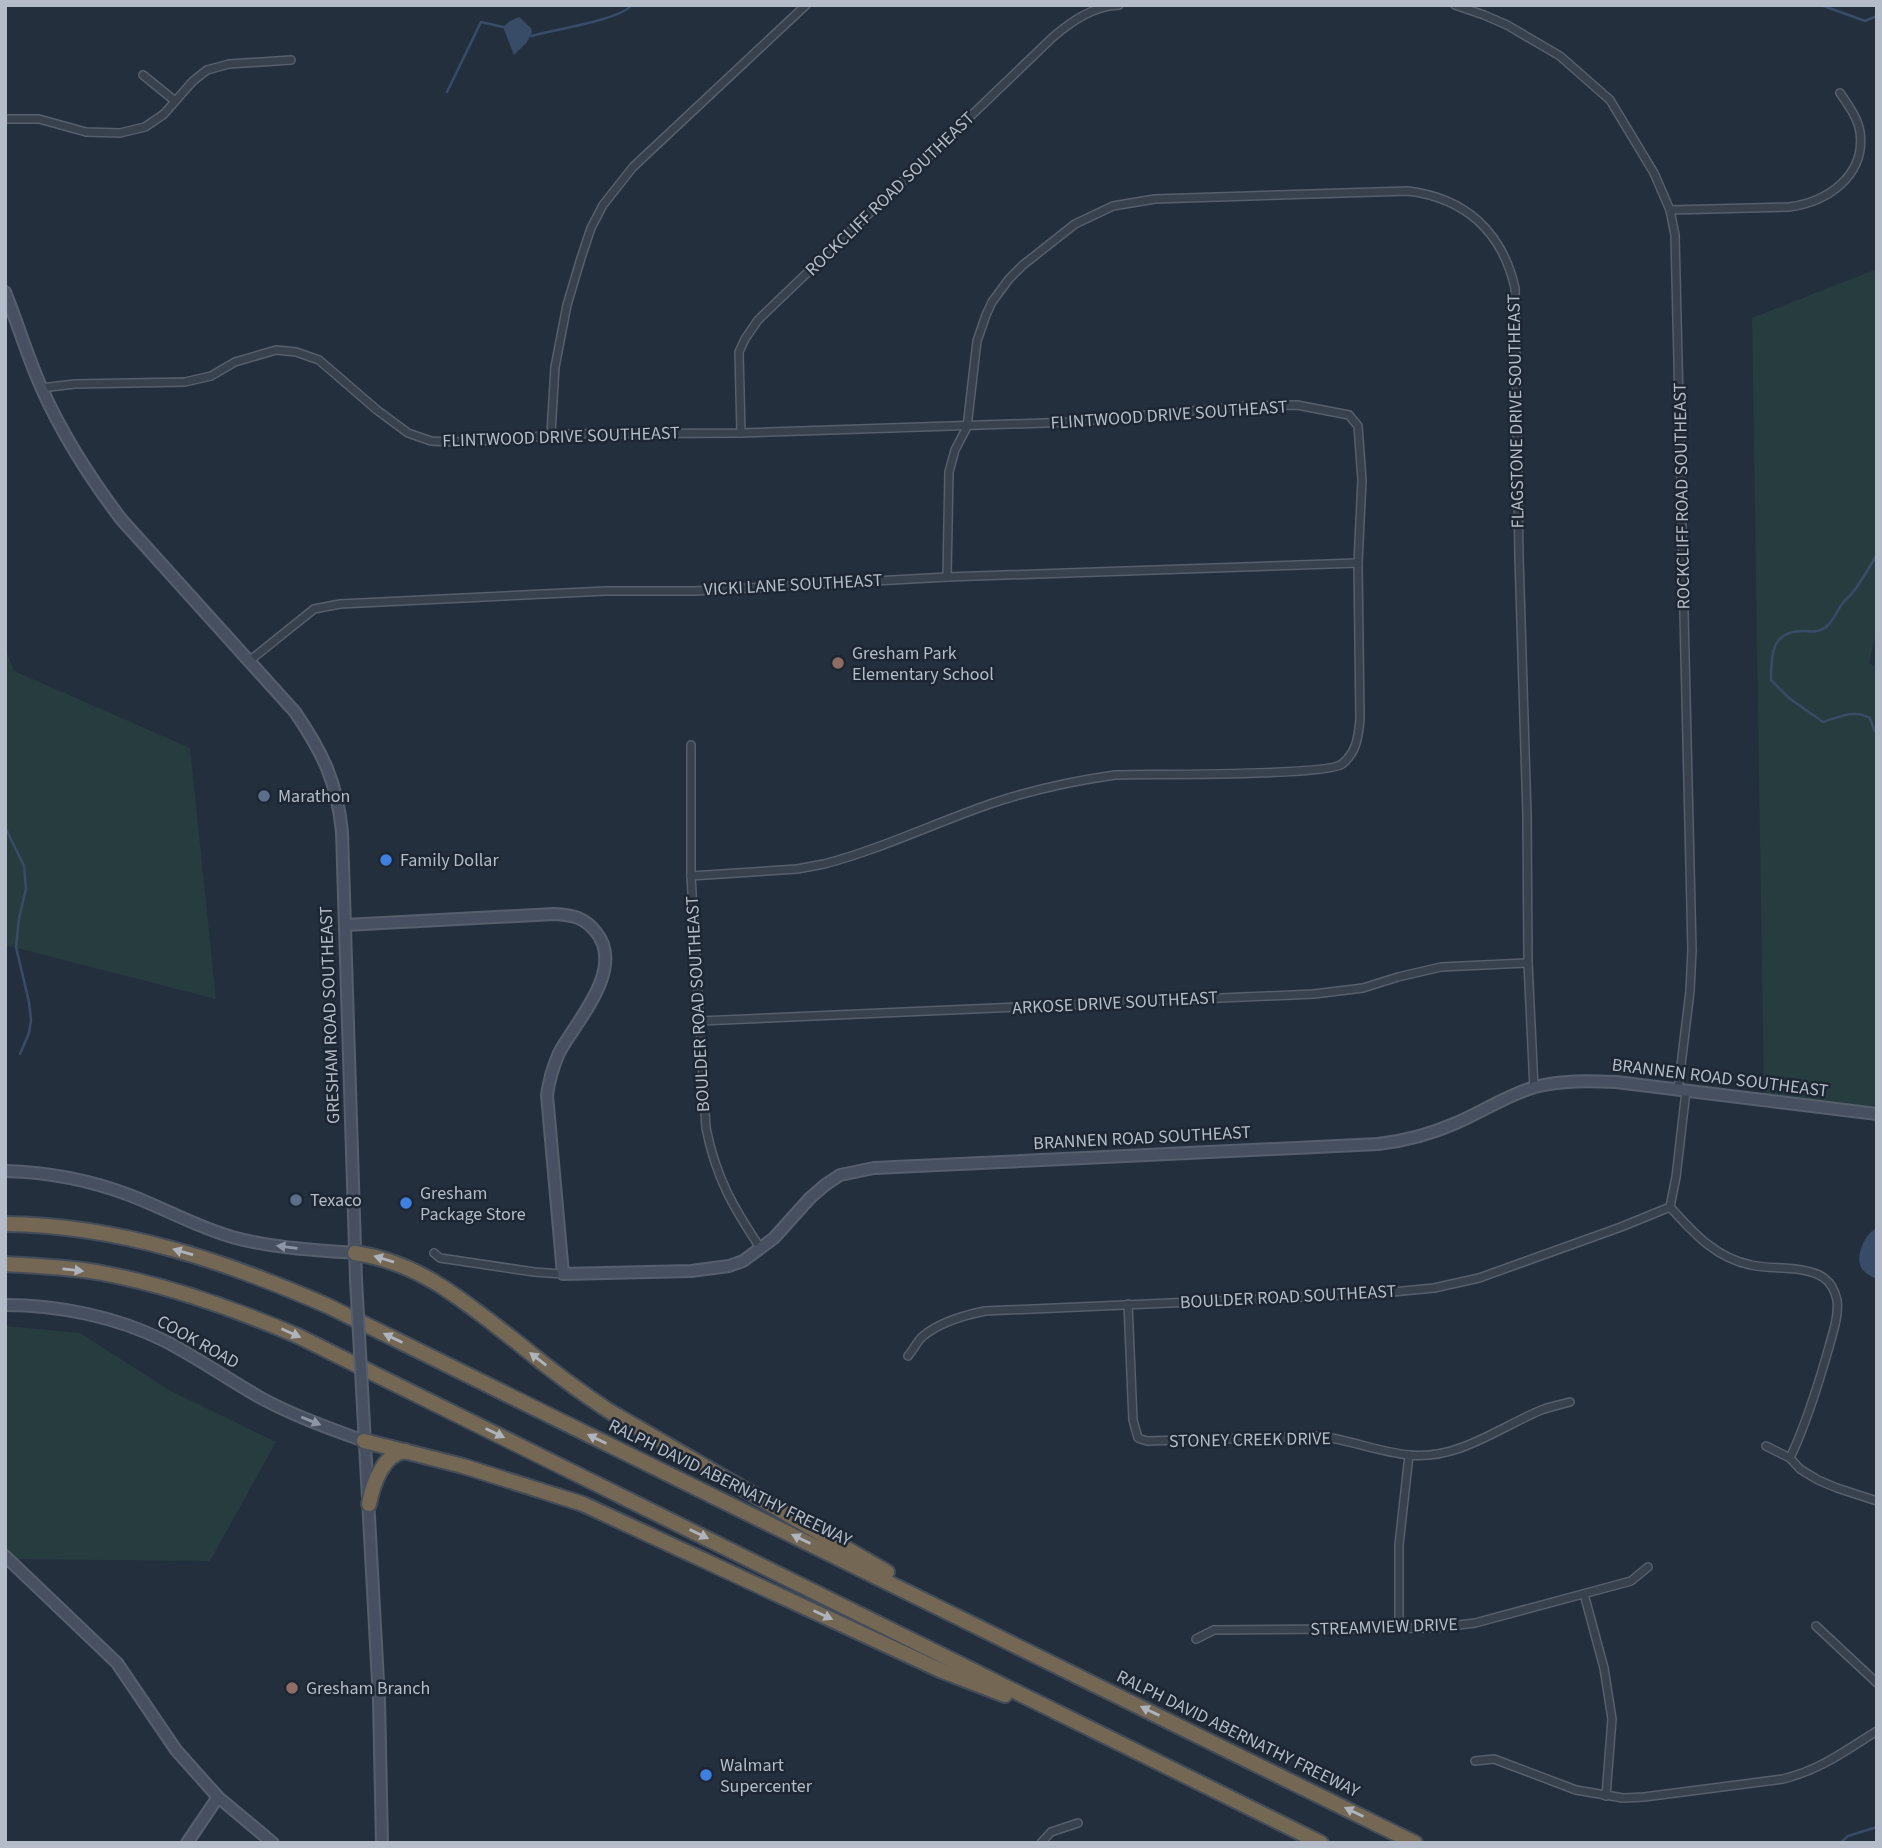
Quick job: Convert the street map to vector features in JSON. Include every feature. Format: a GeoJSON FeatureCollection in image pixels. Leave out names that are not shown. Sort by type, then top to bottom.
{"type":"FeatureCollection","features":[{"type":"Feature","properties":{"kind":"highway","name":"RALPH DAVID ABERNATHY FREEWAY"},"geometry":{"type":"LineString","coordinates":[[5,1224],[80,1230],[178,1250],[254,1275],[328,1306],[1415,1843]]}},
{"type":"Feature","properties":{"kind":"highway"},"geometry":{"type":"LineString","coordinates":[[355,1253],[393,1261],[426,1276],[465,1302],[574,1388],[609,1411],[1016,1645]]}},
{"type":"Feature","properties":{"kind":"highway"},"geometry":{"type":"LineString","coordinates":[[5,1264],[110,1275],[182,1292],[260,1320],[346,1359],[1321,1843]]}},
{"type":"Feature","properties":{"kind":"highway"},"geometry":{"type":"LineString","coordinates":[[364,1441],[463,1466],[583,1504],[940,1670],[1095,1731]]}},
{"type":"Feature","properties":{"kind":"highway"},"geometry":{"type":"LineString","coordinates":[[369,1504],[387,1460],[396,1453],[408,1451]]}},
{"type":"Feature","properties":{"kind":"street"},"geometry":{"type":"LineString","coordinates":[[551,434],[555,366],[567,305],[580,258],[603,205],[633,167],[806,5]]}},
{"type":"Feature","properties":{"kind":"street","name":"ROCKCLIFF ROAD SOUTHEAST"},"geometry":{"type":"LineString","coordinates":[[741,433],[739,352],[758,320],[1053,37],[1088,13],[1119,5]]}},
{"type":"Feature","properties":{"kind":"street","name":"ROCKCLIFF ROAD SOUTHEAST"},"geometry":{"type":"LineString","coordinates":[[1455,5],[1507,25],[1560,56],[1611,100],[1654,173],[1670,210],[1675,234],[1692,950],[1676,1177],[1670,1207]]}},
{"type":"Feature","properties":{"kind":"street"},"geometry":{"type":"LineString","coordinates":[[5,119],[39,119],[86,132],[120,133],[145,127],[164,114],[193,81],[207,70],[229,64],[291,60]]}},
{"type":"Feature","properties":{"kind":"street"},"geometry":{"type":"LineString","coordinates":[[143,75],[175,100]]}},
{"type":"Feature","properties":{"kind":"street"},"geometry":{"type":"LineString","coordinates":[[1670,210],[1789,207],[1816,201],[1829,194],[1840,186],[1853,170],[1859,153],[1860,131],[1853,111],[1840,93]]}},
{"type":"Feature","properties":{"kind":"street","name":"FLAGSTONE DRIVE SOUTHEAST"},"geometry":{"type":"LineString","coordinates":[[947,577],[949,472],[954,450],[967,427],[977,341],[981,328],[992,302],[1009,279],[1075,224],[1100,211],[1155,199],[1408,191],[1448,201],[1483,225],[1506,260],[1515,288],[1528,963],[1534,1088]]}},
{"type":"Feature","properties":{"kind":"street","name":"GRESHAM ROAD SOUTHEAST"},"geometry":{"type":"LineString","coordinates":[[5,292],[41,388],[73,450],[121,519],[295,712],[316,742],[331,777],[341,818],[356,1280],[379,1700],[382,1843]]}},
{"type":"Feature","properties":{"kind":"street","name":"FLINTWOOD DRIVE SOUTHEAST"},"geometry":{"type":"LineString","coordinates":[[41,388],[75,384],[184,383],[211,376],[235,362],[276,350],[296,352],[318,360],[408,433],[431,441],[476,442],[551,434],[741,433],[967,427],[1073,422],[1245,406],[1297,405],[1349,415],[1358,426],[1362,480],[1358,563],[1360,720],[1358,739],[1353,752],[1340,766],[1308,770],[1101,776],[999,801],[824,864],[797,869],[691,876]]}},
{"type":"Feature","properties":{"kind":"street","name":"VICKI LANE SOUTHEAST"},"geometry":{"type":"LineString","coordinates":[[248,662],[314,608],[340,604],[580,592],[694,591],[947,577],[1358,563]]}},
{"type":"Feature","properties":{"kind":"street","name":"BOULDER ROAD SOUTHEAST"},"geometry":{"type":"LineString","coordinates":[[691,745],[691,876],[704,1104],[710,1146],[730,1201],[761,1249]]}},
{"type":"Feature","properties":{"kind":"street"},"geometry":{"type":"LineString","coordinates":[[345,925],[554,914],[575,916],[590,925],[599,936],[605,948],[605,969],[598,989],[559,1054],[549,1079],[547,1095],[563,1274]]}},
{"type":"Feature","properties":{"kind":"street","name":"ARKOSE DRIVE SOUTHEAST"},"geometry":{"type":"LineString","coordinates":[[700,1021],[1314,994],[1363,988],[1441,967],[1528,963]]}},
{"type":"Feature","properties":{"kind":"street","name":"BRANNEN ROAD SOUTHEAST"},"geometry":{"type":"LineString","coordinates":[[434,1253],[440,1258],[563,1274],[707,1270],[743,1261],[761,1249],[825,1185],[840,1175],[855,1171],[1378,1144],[1439,1130],[1534,1088],[1559,1083],[1616,1082],[1877,1114]]}},
{"type":"Feature","properties":{"kind":"street"},"geometry":{"type":"LineString","coordinates":[[5,1171],[85,1182],[130,1195],[208,1229],[251,1241],[355,1253]]}},
{"type":"Feature","properties":{"kind":"street"},"geometry":{"type":"LineString","coordinates":[[1670,1207],[1709,1247],[1723,1255],[1750,1265],[1815,1274],[1831,1284],[1837,1302],[1836,1319],[1816,1396],[1790,1458]]}},
{"type":"Feature","properties":{"kind":"street","name":"BOULDER ROAD SOUTHEAST"},"geometry":{"type":"LineString","coordinates":[[908,1356],[922,1337],[946,1323],[985,1311],[1373,1294],[1434,1288],[1479,1278],[1670,1207]]}},
{"type":"Feature","properties":{"kind":"street","name":"STONEY CREEK DRIVE"},"geometry":{"type":"LineString","coordinates":[[1128,1304],[1135,1442],[1320,1436],[1409,1455],[1433,1455],[1461,1449],[1541,1410],[1570,1402]]}},
{"type":"Feature","properties":{"kind":"street","name":"COOK ROAD"},"geometry":{"type":"LineString","coordinates":[[5,1305],[72,1311],[141,1331],[175,1347],[263,1399],[302,1418],[364,1441]]}},
{"type":"Feature","properties":{"kind":"street"},"geometry":{"type":"LineString","coordinates":[[1766,1446],[1790,1458],[1800,1469],[1818,1480],[1877,1501]]}},
{"type":"Feature","properties":{"kind":"street"},"geometry":{"type":"LineString","coordinates":[[1399,1628],[1399,1545],[1409,1455]]}},
{"type":"Feature","properties":{"kind":"street"},"geometry":{"type":"LineString","coordinates":[[5,1556],[117,1663],[176,1750],[218,1797],[273,1843]]}},
{"type":"Feature","properties":{"kind":"street","name":"STREAMVIEW DRIVE"},"geometry":{"type":"LineString","coordinates":[[1196,1639],[1214,1630],[1434,1628],[1475,1623],[1631,1581],[1648,1567]]}},
{"type":"Feature","properties":{"kind":"street"},"geometry":{"type":"LineString","coordinates":[[1584,1594],[1604,1668],[1612,1719],[1606,1796]]}},
{"type":"Feature","properties":{"kind":"street"},"geometry":{"type":"LineString","coordinates":[[1816,1626],[1877,1682]]}},
{"type":"Feature","properties":{"kind":"street"},"geometry":{"type":"LineString","coordinates":[[1475,1761],[1494,1759],[1576,1790],[1623,1798],[1644,1797],[1783,1779],[1817,1768],[1877,1731]]}},
{"type":"Feature","properties":{"kind":"street"},"geometry":{"type":"LineString","coordinates":[[187,1843],[218,1797]]}},
{"type":"Feature","properties":{"kind":"street"},"geometry":{"type":"LineString","coordinates":[[1041,1843],[1051,1832],[1079,1823]]}},
{"type":"Feature","properties":{"kind":"green space"},"geometry":{"type":"Polygon","coordinates":[[[1877,269],[1877,630],[1869,663],[1877,668],[1877,1106],[1764,1101],[1752,318],[1877,269]]]}},
{"type":"Feature","properties":{"kind":"green space"},"geometry":{"type":"Polygon","coordinates":[[[5,648],[14,671],[190,748],[216,999],[5,945],[5,648]]]}},
{"type":"Feature","properties":{"kind":"green space"},"geometry":{"type":"Polygon","coordinates":[[[5,1326],[80,1333],[169,1390],[276,1442],[210,1561],[6,1559],[5,1326]]]}},
{"type":"Feature","properties":{"kind":"water"},"geometry":{"type":"Polygon","coordinates":[[[519,17],[532,32],[527,42],[514,55],[503,27],[519,17]]]}},
{"type":"Feature","properties":{"kind":"water"},"geometry":{"type":"Polygon","coordinates":[[[1877,1228],[1877,1279],[1862,1269],[1859,1258],[1868,1235],[1877,1228]]]}},
{"type":"Feature","properties":{"kind":"waterway"},"geometry":{"type":"LineString","coordinates":[[531,36],[600,20],[632,5]]}},
{"type":"Feature","properties":{"kind":"waterway"},"geometry":{"type":"LineString","coordinates":[[1821,5],[1865,21],[1877,16]]}},
{"type":"Feature","properties":{"kind":"waterway"},"geometry":{"type":"LineString","coordinates":[[447,92],[481,22],[503,27]]}},
{"type":"Feature","properties":{"kind":"waterway"},"geometry":{"type":"LineString","coordinates":[[1877,555],[1826,627],[1816,631],[1786,634],[1780,639],[1773,652],[1771,680],[1789,698],[1823,722],[1846,715],[1864,715],[1870,718],[1877,732]]}},
{"type":"Feature","properties":{"kind":"waterway"},"geometry":{"type":"LineString","coordinates":[[5,827],[24,866],[26,889],[16,947],[31,1020],[20,1054]]}},
{"type":"Feature","properties":{"kind":"waterway"},"geometry":{"type":"LineString","coordinates":[[1840,1843],[1848,1836],[1877,1827]]}},
{"type":"Feature","properties":{"kind":"place","name":"Gresham Park Elementary School"},"geometry":{"type":"Point","coordinates":[838,663]}},
{"type":"Feature","properties":{"kind":"place","name":"Marathon"},"geometry":{"type":"Point","coordinates":[264,796]}},
{"type":"Feature","properties":{"kind":"place","name":"Family Dollar"},"geometry":{"type":"Point","coordinates":[386,860]}},
{"type":"Feature","properties":{"kind":"place","name":"Texaco"},"geometry":{"type":"Point","coordinates":[296,1200]}},
{"type":"Feature","properties":{"kind":"place","name":"Gresham Package Store"},"geometry":{"type":"Point","coordinates":[406,1203]}},
{"type":"Feature","properties":{"kind":"place","name":"Gresham Branch"},"geometry":{"type":"Point","coordinates":[292,1688]}},
{"type":"Feature","properties":{"kind":"place","name":"Walmart Supercenter"},"geometry":{"type":"Point","coordinates":[706,1775]}}]}
